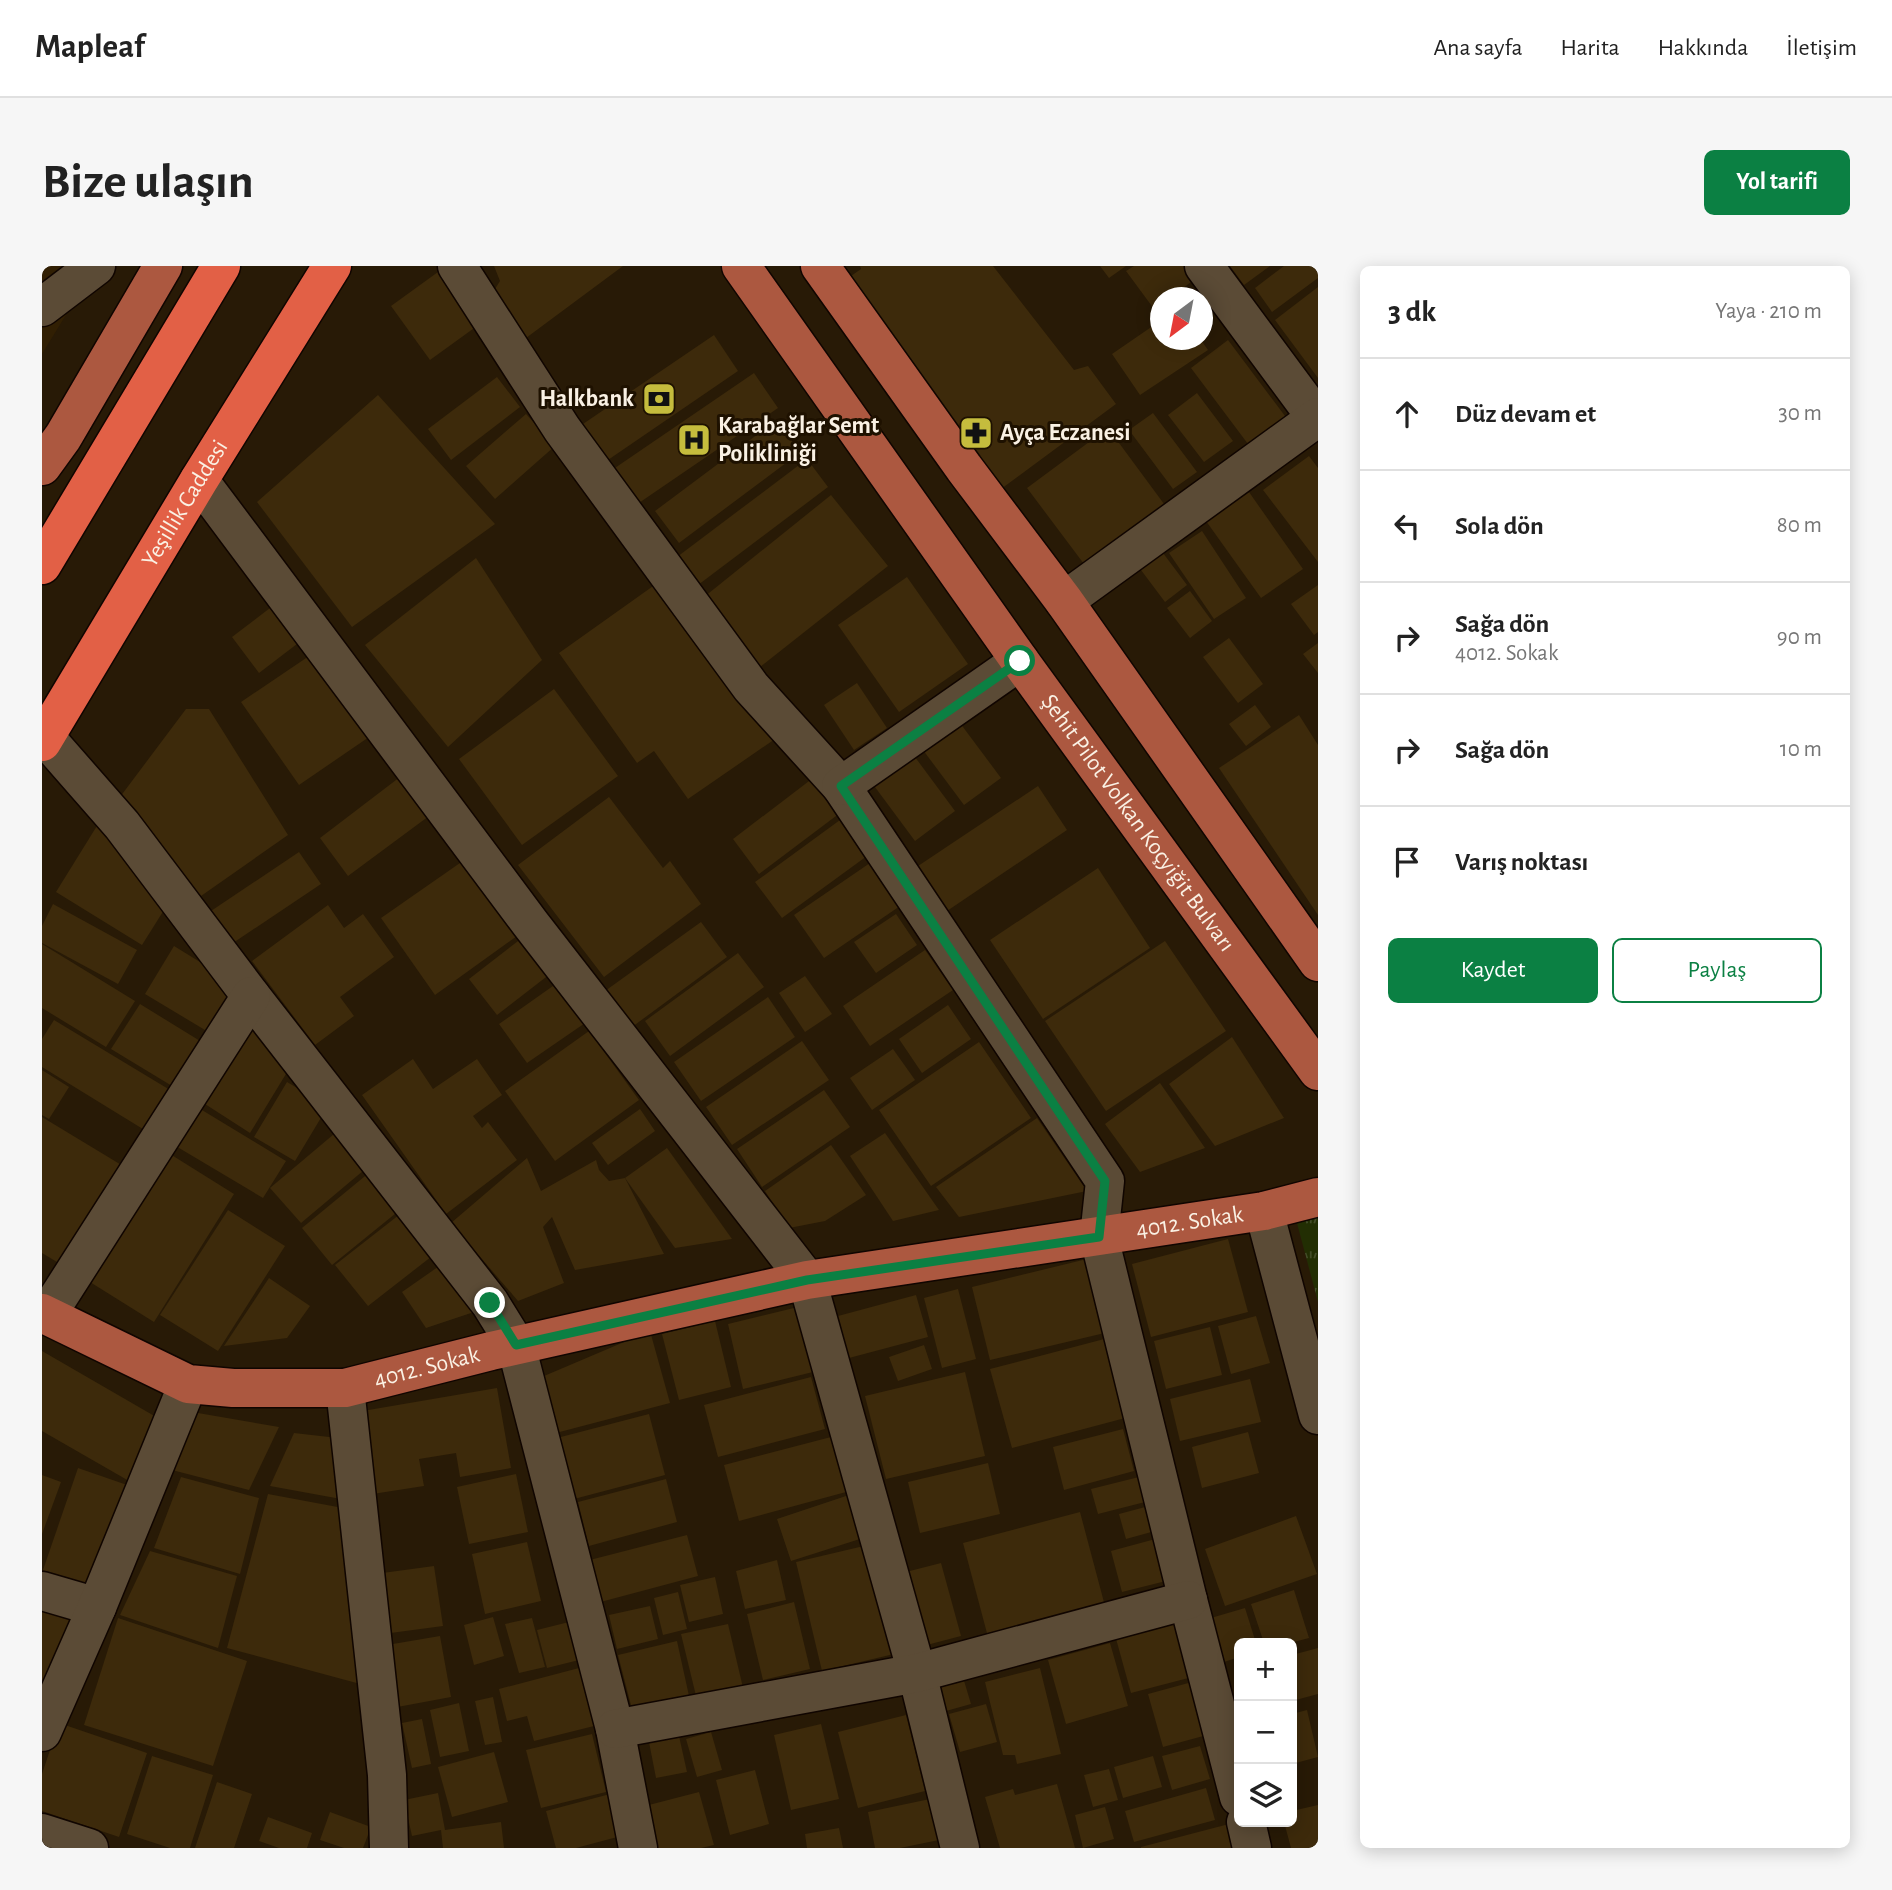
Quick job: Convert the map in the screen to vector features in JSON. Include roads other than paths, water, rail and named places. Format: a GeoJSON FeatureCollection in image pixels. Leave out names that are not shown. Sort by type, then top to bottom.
{"type":"FeatureCollection","features":[{"type":"Feature","properties":{"kind":"highway"},"geometry":{"type":"LineString","coordinates":[[42,565],[221,266]]}},
{"type":"Feature","properties":{"kind":"highway","name":"Yeşillik Caddesi"},"geometry":{"type":"LineString","coordinates":[[44,740],[199,480],[334,270]]}},
{"type":"Feature","properties":{"kind":"main road"},"geometry":{"type":"LineString","coordinates":[[42,466],[62,437],[163,266]]}},
{"type":"Feature","properties":{"kind":"main road","name":"Şehit Pilot Volkan Koçyiğit Bulvarı"},"geometry":{"type":"LineString","coordinates":[[741,266],[1020,661],[1318,1071]]}},
{"type":"Feature","properties":{"kind":"main road"},"geometry":{"type":"LineString","coordinates":[[820,266],[964,468],[1064,601],[1318,962]]}},
{"type":"Feature","properties":{"kind":"main road","name":"4012. Sokak"},"geometry":{"type":"LineString","coordinates":[[44,1314],[188,1384],[233,1388],[345,1388],[516,1345],[807,1280],[1264,1211],[1318,1197]]}},
{"type":"Feature","properties":{"kind":"street"},"geometry":{"type":"LineString","coordinates":[[42,307],[96,266]]}},
{"type":"Feature","properties":{"kind":"street"},"geometry":{"type":"LineString","coordinates":[[457,266],[562,429],[751,687],[841,786],[1105,1181],[1099,1237],[1234,1778]]}},
{"type":"Feature","properties":{"kind":"street"},"geometry":{"type":"LineString","coordinates":[[1064,601],[1318,418],[1204,266]]}},
{"type":"Feature","properties":{"kind":"street"},"geometry":{"type":"LineString","coordinates":[[199,480],[530,923],[807,1280],[917,1673],[960,1848]]}},
{"type":"Feature","properties":{"kind":"street"},"geometry":{"type":"LineString","coordinates":[[841,786],[1020,661]]}},
{"type":"Feature","properties":{"kind":"street"},"geometry":{"type":"LineString","coordinates":[[44,740],[122,825],[490,1303],[516,1345],[615,1729],[638,1848]]}},
{"type":"Feature","properties":{"kind":"street"},"geometry":{"type":"LineString","coordinates":[[44,1314],[251,996]]}},
{"type":"Feature","properties":{"kind":"street"},"geometry":{"type":"LineString","coordinates":[[1264,1211],[1318,1415]]}},
{"type":"Feature","properties":{"kind":"street"},"geometry":{"type":"LineString","coordinates":[[42,1732],[97,1607],[188,1384]]}},
{"type":"Feature","properties":{"kind":"street"},"geometry":{"type":"LineString","coordinates":[[345,1388],[385,1762],[389,1848]]}},
{"type":"Feature","properties":{"kind":"street"},"geometry":{"type":"LineString","coordinates":[[42,1591],[97,1607]]}},
{"type":"Feature","properties":{"kind":"street"},"geometry":{"type":"LineString","coordinates":[[615,1729],[917,1673],[1188,1600]]}},
{"type":"Feature","properties":{"kind":"street"},"geometry":{"type":"LineString","coordinates":[[1247,1827],[1252,1848]]}},
{"type":"Feature","properties":{"kind":"street"},"geometry":{"type":"LineString","coordinates":[[42,1833],[89,1848]]}},
{"type":"Feature","properties":{"kind":"place","name":"Halkbank"},"geometry":{"type":"Point","coordinates":[659,399]}},
{"type":"Feature","properties":{"kind":"place","name":"Ayça Eczanesi"},"geometry":{"type":"Point","coordinates":[976,433]}},
{"type":"Feature","properties":{"kind":"place","name":"Karabağlar Semt Polikliniği"},"geometry":{"type":"Point","coordinates":[694,440]}}]}
